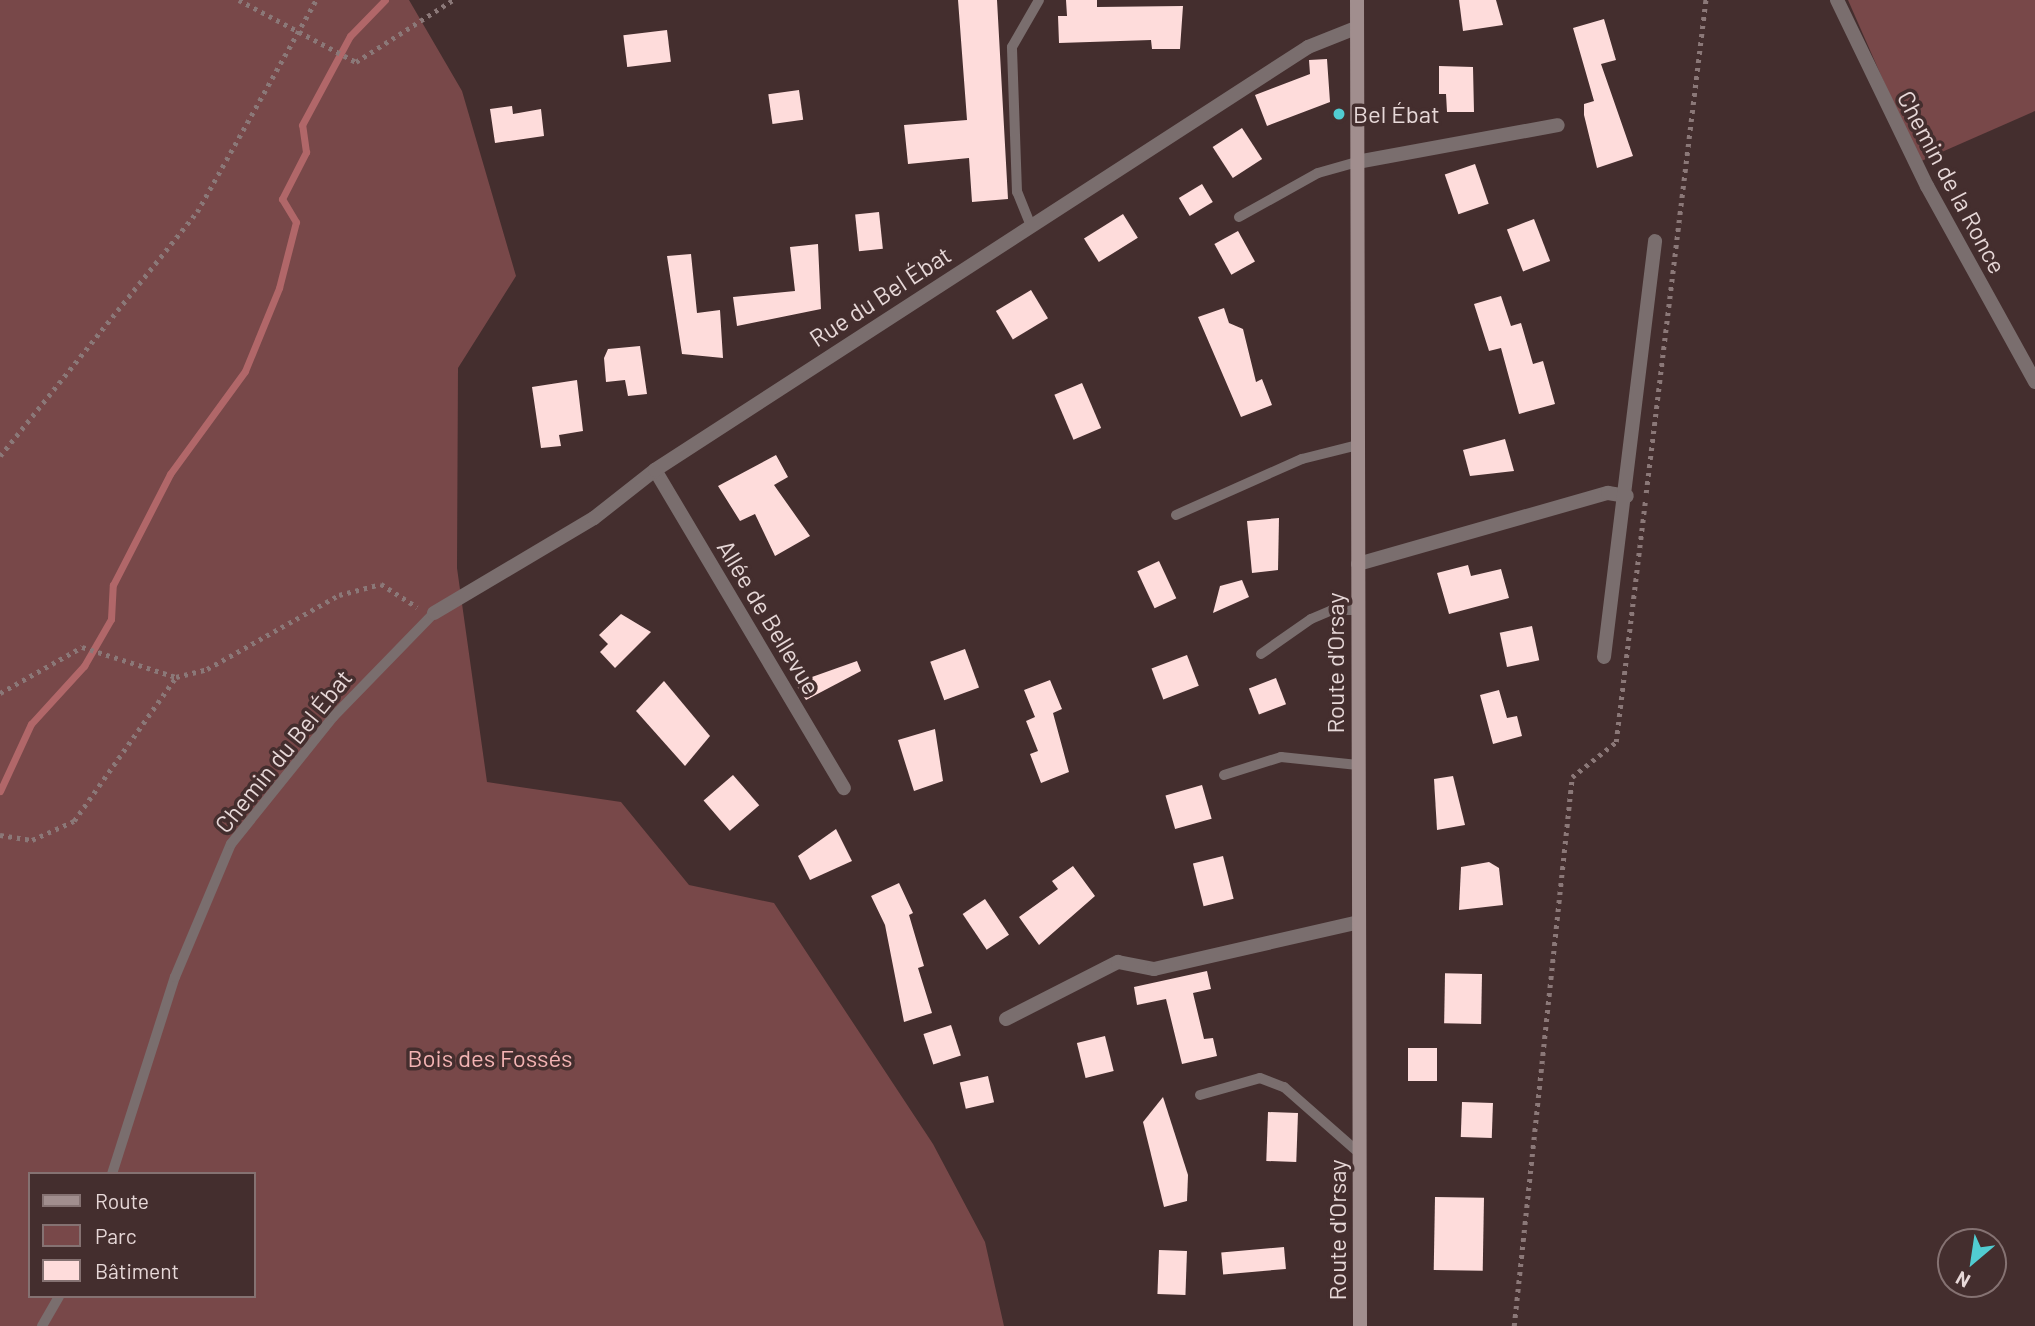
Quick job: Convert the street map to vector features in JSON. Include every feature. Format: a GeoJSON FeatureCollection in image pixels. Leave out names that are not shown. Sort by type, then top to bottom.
{"type":"FeatureCollection","features":[{"type":"Feature","properties":{"kind":"main road","name":"Route d'Orsay"},"geometry":{"type":"LineString","coordinates":[[1357,0],[1360,1326]]}},
{"type":"Feature","properties":{"kind":"street","name":"Chemin de la Ronce"},"geometry":{"type":"LineString","coordinates":[[1837,0],[1909,151],[2035,382]]}},
{"type":"Feature","properties":{"kind":"street","name":"Rue du Bel Ébat"},"geometry":{"type":"LineString","coordinates":[[430,616],[594,518],[655,470],[1308,47],[1356,28]]}},
{"type":"Feature","properties":{"kind":"street"},"geometry":{"type":"LineString","coordinates":[[1357,162],[1558,125]]}},
{"type":"Feature","properties":{"kind":"street"},"geometry":{"type":"LineString","coordinates":[[1604,657],[1627,496],[1655,241]]}},
{"type":"Feature","properties":{"kind":"street","name":"Allée de Bellevue"},"geometry":{"type":"LineString","coordinates":[[655,470],[844,788]]}},
{"type":"Feature","properties":{"kind":"street"},"geometry":{"type":"LineString","coordinates":[[1359,564],[1608,493],[1627,496]]}},
{"type":"Feature","properties":{"kind":"street"},"geometry":{"type":"LineString","coordinates":[[1006,1018],[1118,962],[1154,969],[1359,922]]}},
{"type":"Feature","properties":{"kind":"lane"},"geometry":{"type":"LineString","coordinates":[[1031,226],[1017,192],[1012,47],[1039,0]]}},
{"type":"Feature","properties":{"kind":"lane"},"geometry":{"type":"LineString","coordinates":[[1239,217],[1318,173],[1357,162]]}},
{"type":"Feature","properties":{"kind":"lane"},"geometry":{"type":"LineString","coordinates":[[1176,515],[1302,459],[1358,445]]}},
{"type":"Feature","properties":{"kind":"lane"},"geometry":{"type":"LineString","coordinates":[[1261,654],[1322,614],[1358,610]]}},
{"type":"Feature","properties":{"kind":"lane","name":"Chemin du Bel Ébat"},"geometry":{"type":"LineString","coordinates":[[113,1172],[175,977],[231,844],[333,717],[430,616]]}},
{"type":"Feature","properties":{"kind":"lane"},"geometry":{"type":"LineString","coordinates":[[1224,775],[1281,757],[1358,765]]}},
{"type":"Feature","properties":{"kind":"lane"},"geometry":{"type":"LineString","coordinates":[[1200,1095],[1260,1078],[1284,1087],[1359,1153]]}},
{"type":"Feature","properties":{"kind":"lane"},"geometry":{"type":"LineString","coordinates":[[42,1326],[57,1298]]}},
{"type":"Feature","properties":{"kind":"path"},"geometry":{"type":"LineString","coordinates":[[239,0],[302,29],[356,62],[453,0]]}},
{"type":"Feature","properties":{"kind":"path"},"geometry":{"type":"LineString","coordinates":[[0,456],[197,212],[316,0]]}},
{"type":"Feature","properties":{"kind":"path"},"geometry":{"type":"LineString","coordinates":[[0,693],[82,648],[176,677],[207,669],[339,595],[381,584],[413,602],[430,616]]}},
{"type":"Feature","properties":{"kind":"path"},"geometry":{"type":"LineString","coordinates":[[0,835],[32,840],[75,821],[176,677]]}},
{"type":"Feature","properties":{"kind":"green space","name":"Bois des Fossés"},"geometry":{"type":"Polygon","coordinates":[[[0,0],[409,0],[462,91],[516,276],[458,368],[457,568],[487,782],[621,802],[689,885],[774,903],[933,1144],[985,1242],[1004,1326],[0,1326],[0,0]]]}},
{"type":"Feature","properties":{"kind":"green space"},"geometry":{"type":"Polygon","coordinates":[[[1848,0],[2035,0],[2035,111],[1919,162],[1848,0]]]}},
{"type":"Feature","properties":{"kind":"building"},"geometry":{"type":"Polygon","coordinates":[[[958,0],[997,0],[1008,199],[972,202],[969,158],[908,164],[904,125],[967,120],[958,0]]]}},
{"type":"Feature","properties":{"kind":"building"},"geometry":{"type":"Polygon","coordinates":[[[1066,0],[1097,0],[1097,7],[1183,6],[1180,49],[1152,49],[1151,40],[1059,43],[1058,16],[1067,16],[1066,0]]]}},
{"type":"Feature","properties":{"kind":"building"},"geometry":{"type":"Polygon","coordinates":[[[1459,0],[1496,0],[1503,25],[1463,31],[1459,0]]]}},
{"type":"Feature","properties":{"kind":"building"},"geometry":{"type":"Polygon","coordinates":[[[1604,19],[1616,60],[1601,64],[1633,156],[1597,168],[1584,115],[1584,104],[1594,101],[1573,28],[1604,19]]]}},
{"type":"Feature","properties":{"kind":"building"},"geometry":{"type":"Polygon","coordinates":[[[667,30],[671,62],[627,67],[623,35],[667,30]]]}},
{"type":"Feature","properties":{"kind":"building"},"geometry":{"type":"Polygon","coordinates":[[[1327,59],[1330,102],[1267,126],[1255,95],[1310,74],[1309,60],[1327,59]]]}},
{"type":"Feature","properties":{"kind":"building"},"geometry":{"type":"Polygon","coordinates":[[[1439,66],[1473,67],[1474,112],[1447,112],[1446,94],[1439,94],[1439,66]]]}},
{"type":"Feature","properties":{"kind":"building"},"geometry":{"type":"Polygon","coordinates":[[[799,90],[803,120],[772,124],[768,94],[799,90]]]}},
{"type":"Feature","properties":{"kind":"building"},"geometry":{"type":"Polygon","coordinates":[[[512,106],[513,114],[541,109],[544,136],[495,143],[490,109],[512,106]]]}},
{"type":"Feature","properties":{"kind":"building"},"geometry":{"type":"Polygon","coordinates":[[[1242,128],[1262,159],[1233,178],[1213,147],[1242,128]]]}},
{"type":"Feature","properties":{"kind":"building"},"geometry":{"type":"Polygon","coordinates":[[[1475,164],[1489,204],[1458,214],[1445,174],[1475,164]]]}},
{"type":"Feature","properties":{"kind":"building"},"geometry":{"type":"Polygon","coordinates":[[[1202,184],[1213,202],[1190,216],[1179,198],[1202,184]]]}},
{"type":"Feature","properties":{"kind":"building"},"geometry":{"type":"Polygon","coordinates":[[[879,212],[883,249],[859,251],[855,215],[879,212]]]}},
{"type":"Feature","properties":{"kind":"building"},"geometry":{"type":"Polygon","coordinates":[[[1123,214],[1138,238],[1099,262],[1084,238],[1123,214]]]}},
{"type":"Feature","properties":{"kind":"building"},"geometry":{"type":"Polygon","coordinates":[[[1534,219],[1550,261],[1523,271],[1507,229],[1534,219]]]}},
{"type":"Feature","properties":{"kind":"building"},"geometry":{"type":"Polygon","coordinates":[[[1238,231],[1255,262],[1231,275],[1214,244],[1238,231]]]}},
{"type":"Feature","properties":{"kind":"building"},"geometry":{"type":"Polygon","coordinates":[[[818,244],[821,309],[737,326],[733,297],[795,291],[790,247],[818,244]]]}},
{"type":"Feature","properties":{"kind":"building"},"geometry":{"type":"Polygon","coordinates":[[[691,254],[697,313],[720,310],[723,358],[682,354],[667,256],[691,254]]]}},
{"type":"Feature","properties":{"kind":"building"},"geometry":{"type":"Polygon","coordinates":[[[1031,290],[1048,318],[1013,339],[996,311],[1031,290]]]}},
{"type":"Feature","properties":{"kind":"building"},"geometry":{"type":"Polygon","coordinates":[[[1501,296],[1511,326],[1521,323],[1533,364],[1543,361],[1555,404],[1519,414],[1501,348],[1489,351],[1474,304],[1501,296]]]}},
{"type":"Feature","properties":{"kind":"building"},"geometry":{"type":"Polygon","coordinates":[[[1224,308],[1229,323],[1243,329],[1256,382],[1262,379],[1272,405],[1241,417],[1198,317],[1224,308]]]}},
{"type":"Feature","properties":{"kind":"building"},"geometry":{"type":"Polygon","coordinates":[[[640,346],[647,394],[628,396],[625,380],[606,382],[604,358],[608,349],[640,346]]]}},
{"type":"Feature","properties":{"kind":"building"},"geometry":{"type":"Polygon","coordinates":[[[577,380],[583,431],[559,435],[561,446],[541,448],[532,387],[577,380]]]}},
{"type":"Feature","properties":{"kind":"building"},"geometry":{"type":"Polygon","coordinates":[[[1082,383],[1101,428],[1074,440],[1054,395],[1082,383]]]}},
{"type":"Feature","properties":{"kind":"building"},"geometry":{"type":"Polygon","coordinates":[[[1505,439],[1514,471],[1470,476],[1463,450],[1505,439]]]}},
{"type":"Feature","properties":{"kind":"building"},"geometry":{"type":"Polygon","coordinates":[[[776,455],[788,477],[774,485],[810,536],[775,556],[755,514],[740,521],[718,486],[776,455]]]}},
{"type":"Feature","properties":{"kind":"building"},"geometry":{"type":"Polygon","coordinates":[[[1279,518],[1278,570],[1252,573],[1247,521],[1279,518]]]}},
{"type":"Feature","properties":{"kind":"building"},"geometry":{"type":"Polygon","coordinates":[[[1159,561],[1176,598],[1155,608],[1137,571],[1159,561]]]}},
{"type":"Feature","properties":{"kind":"building"},"geometry":{"type":"Polygon","coordinates":[[[1468,565],[1471,576],[1501,569],[1509,598],[1449,614],[1437,573],[1468,565]]]}},
{"type":"Feature","properties":{"kind":"building"},"geometry":{"type":"Polygon","coordinates":[[[1242,580],[1249,597],[1213,613],[1220,586],[1242,580]]]}},
{"type":"Feature","properties":{"kind":"building"},"geometry":{"type":"Polygon","coordinates":[[[621,614],[651,632],[615,668],[600,652],[608,644],[599,635],[621,614]]]}},
{"type":"Feature","properties":{"kind":"building"},"geometry":{"type":"Polygon","coordinates":[[[1532,626],[1539,660],[1507,667],[1500,633],[1532,626]]]}},
{"type":"Feature","properties":{"kind":"building"},"geometry":{"type":"Polygon","coordinates":[[[965,649],[979,688],[944,700],[930,662],[965,649]]]}},
{"type":"Feature","properties":{"kind":"building"},"geometry":{"type":"Polygon","coordinates":[[[1187,655],[1199,686],[1163,699],[1152,669],[1187,655]]]}},
{"type":"Feature","properties":{"kind":"building"},"geometry":{"type":"Polygon","coordinates":[[[857,661],[861,671],[806,700],[795,683],[857,661]]]}},
{"type":"Feature","properties":{"kind":"building"},"geometry":{"type":"Polygon","coordinates":[[[1276,678],[1286,704],[1259,715],[1249,688],[1276,678]]]}},
{"type":"Feature","properties":{"kind":"building"},"geometry":{"type":"Polygon","coordinates":[[[1050,680],[1062,709],[1053,713],[1069,772],[1041,783],[1030,754],[1038,751],[1026,721],[1035,717],[1024,690],[1050,680]]]}},
{"type":"Feature","properties":{"kind":"building"},"geometry":{"type":"Polygon","coordinates":[[[664,681],[710,736],[685,766],[636,711],[664,681]]]}},
{"type":"Feature","properties":{"kind":"building"},"geometry":{"type":"Polygon","coordinates":[[[1499,690],[1507,718],[1517,716],[1522,736],[1493,744],[1480,695],[1499,690]]]}},
{"type":"Feature","properties":{"kind":"building"},"geometry":{"type":"Polygon","coordinates":[[[935,729],[943,781],[914,791],[898,740],[935,729]]]}},
{"type":"Feature","properties":{"kind":"building"},"geometry":{"type":"Polygon","coordinates":[[[733,775],[759,805],[730,831],[704,801],[733,775]]]}},
{"type":"Feature","properties":{"kind":"building"},"geometry":{"type":"Polygon","coordinates":[[[1453,776],[1465,825],[1437,830],[1434,779],[1453,776]]]}},
{"type":"Feature","properties":{"kind":"building"},"geometry":{"type":"Polygon","coordinates":[[[1202,785],[1212,819],[1175,829],[1165,795],[1202,785]]]}},
{"type":"Feature","properties":{"kind":"building"},"geometry":{"type":"Polygon","coordinates":[[[836,829],[852,861],[810,880],[798,856],[836,829]]]}},
{"type":"Feature","properties":{"kind":"building"},"geometry":{"type":"Polygon","coordinates":[[[1223,856],[1234,899],[1204,906],[1193,863],[1223,856]]]}},
{"type":"Feature","properties":{"kind":"building"},"geometry":{"type":"Polygon","coordinates":[[[1489,862],[1499,868],[1503,905],[1459,910],[1461,867],[1489,862]]]}},
{"type":"Feature","properties":{"kind":"building"},"geometry":{"type":"Polygon","coordinates":[[[1073,866],[1095,896],[1039,945],[1019,917],[1058,889],[1052,881],[1073,866]]]}},
{"type":"Feature","properties":{"kind":"building"},"geometry":{"type":"Polygon","coordinates":[[[899,883],[913,913],[909,915],[924,966],[918,968],[932,1013],[904,1022],[885,925],[871,896],[899,883]]]}},
{"type":"Feature","properties":{"kind":"building"},"geometry":{"type":"Polygon","coordinates":[[[985,899],[1009,935],[987,950],[963,914],[985,899]]]}},
{"type":"Feature","properties":{"kind":"building"},"geometry":{"type":"Polygon","coordinates":[[[1207,971],[1211,989],[1193,993],[1204,1039],[1213,1038],[1217,1056],[1182,1064],[1166,999],[1137,1005],[1134,987],[1207,971]]]}},
{"type":"Feature","properties":{"kind":"building"},"geometry":{"type":"Polygon","coordinates":[[[1445,973],[1482,974],[1481,1024],[1444,1023],[1445,973]]]}},
{"type":"Feature","properties":{"kind":"building"},"geometry":{"type":"Polygon","coordinates":[[[951,1025],[961,1055],[933,1064],[923,1034],[951,1025]]]}},
{"type":"Feature","properties":{"kind":"building"},"geometry":{"type":"Polygon","coordinates":[[[1105,1036],[1114,1071],[1086,1078],[1077,1043],[1105,1036]]]}},
{"type":"Feature","properties":{"kind":"building"},"geometry":{"type":"Polygon","coordinates":[[[1408,1048],[1437,1048],[1437,1081],[1408,1081],[1408,1048]]]}},
{"type":"Feature","properties":{"kind":"building"},"geometry":{"type":"Polygon","coordinates":[[[988,1076],[994,1102],[966,1109],[960,1083],[988,1076]]]}},
{"type":"Feature","properties":{"kind":"building"},"geometry":{"type":"Polygon","coordinates":[[[1163,1097],[1188,1175],[1187,1201],[1164,1207],[1143,1122],[1163,1097]]]}},
{"type":"Feature","properties":{"kind":"building"},"geometry":{"type":"Polygon","coordinates":[[[1462,1102],[1493,1103],[1492,1138],[1461,1137],[1462,1102]]]}},
{"type":"Feature","properties":{"kind":"building"},"geometry":{"type":"Polygon","coordinates":[[[1268,1112],[1298,1113],[1296,1162],[1266,1161],[1268,1112]]]}},
{"type":"Feature","properties":{"kind":"building"},"geometry":{"type":"Polygon","coordinates":[[[1435,1197],[1484,1198],[1483,1271],[1434,1270],[1435,1197]]]}},
{"type":"Feature","properties":{"kind":"building"},"geometry":{"type":"Polygon","coordinates":[[[1284,1247],[1286,1269],[1223,1274],[1221,1252],[1284,1247]]]}},
{"type":"Feature","properties":{"kind":"building"},"geometry":{"type":"Polygon","coordinates":[[[1159,1250],[1187,1251],[1185,1295],[1157,1294],[1159,1250]]]}},
{"type":"Feature","properties":{"kind":"waterway"},"geometry":{"type":"LineString","coordinates":[[0,791],[31,724],[84,666],[111,619],[113,585],[170,474],[245,371],[279,288],[296,222],[282,199],[306,152],[302,125],[350,36],[385,0]]}},
{"type":"Feature","properties":{"kind":"place","name":"Bel Ébat"},"geometry":{"type":"Point","coordinates":[1339,114]}}]}
